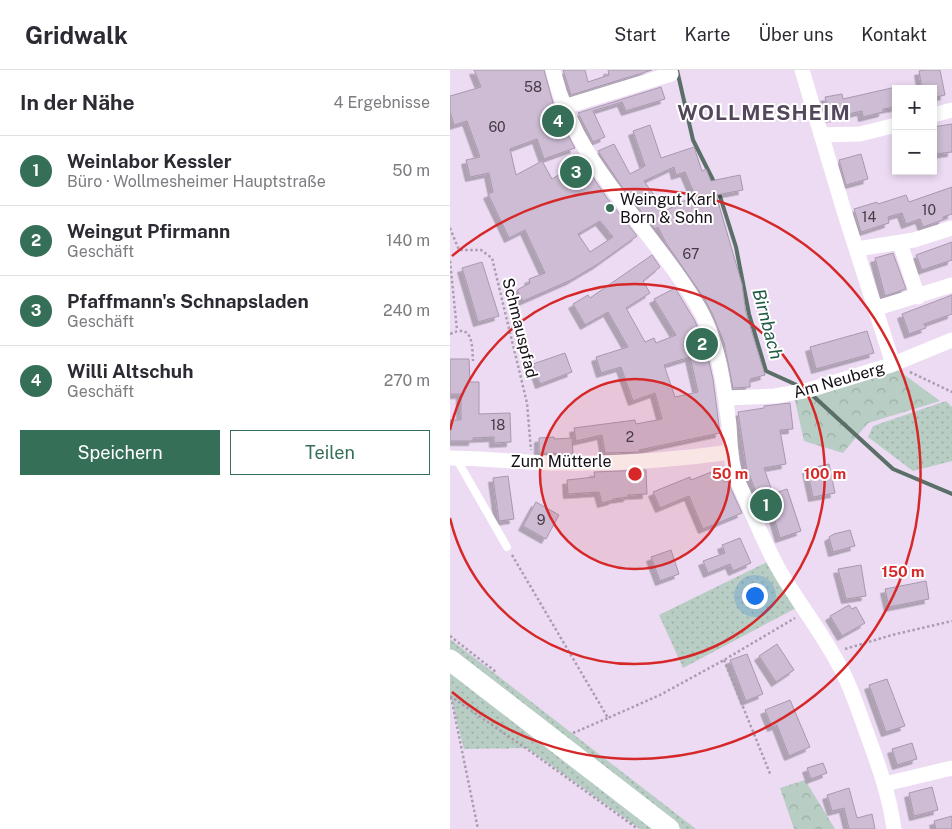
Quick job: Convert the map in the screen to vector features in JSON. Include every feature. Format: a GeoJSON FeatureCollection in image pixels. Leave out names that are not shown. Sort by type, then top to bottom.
{"type":"FeatureCollection","features":[{"type":"Feature","properties":{"kind":"main road"},"geometry":{"type":"LineString","coordinates":[[450,660],[669,829]]}},
{"type":"Feature","properties":{"kind":"street"},"geometry":{"type":"LineString","coordinates":[[553,70],[564,107],[592,162],[697,304],[709,330],[726,398],[733,467],[738,482],[778,567],[832,652],[847,681],[885,784],[894,829]]}},
{"type":"Feature","properties":{"kind":"street","name":"Am Neuberg"},"geometry":{"type":"LineString","coordinates":[[802,70],[893,364]]}},
{"type":"Feature","properties":{"kind":"street"},"geometry":{"type":"LineString","coordinates":[[564,107],[674,72]]}},
{"type":"Feature","properties":{"kind":"street"},"geometry":{"type":"LineString","coordinates":[[937,114],[952,110]]}},
{"type":"Feature","properties":{"kind":"street"},"geometry":{"type":"LineString","coordinates":[[821,135],[860,134],[892,126]]}},
{"type":"Feature","properties":{"kind":"street"},"geometry":{"type":"LineString","coordinates":[[857,249],[900,243],[952,228]]}},
{"type":"Feature","properties":{"kind":"street"},"geometry":{"type":"LineString","coordinates":[[900,243],[918,297]]}},
{"type":"Feature","properties":{"kind":"street"},"geometry":{"type":"LineString","coordinates":[[877,308],[918,297],[952,285]]}},
{"type":"Feature","properties":{"kind":"street","name":"Am Neuberg"},"geometry":{"type":"LineString","coordinates":[[726,398],[784,395],[809,390],[893,364],[952,340]]}},
{"type":"Feature","properties":{"kind":"street","name":"Zum Mütterle"},"geometry":{"type":"LineString","coordinates":[[453,458],[570,463],[632,461],[731,452]]}},
{"type":"Feature","properties":{"kind":"street"},"geometry":{"type":"LineString","coordinates":[[885,784],[952,768]]}},
{"type":"Feature","properties":{"kind":"lane"},"geometry":{"type":"LineString","coordinates":[[453,458],[507,547]]}},
{"type":"Feature","properties":{"kind":"path","name":"Schmauspfad"},"geometry":{"type":"LineString","coordinates":[[450,228],[459,250],[481,250],[492,258],[527,403],[532,462]]}},
{"type":"Feature","properties":{"kind":"path"},"geometry":{"type":"LineString","coordinates":[[450,261],[457,330]]}},
{"type":"Feature","properties":{"kind":"path"},"geometry":{"type":"LineString","coordinates":[[450,334],[457,330],[465,331],[469,335],[473,361]]}},
{"type":"Feature","properties":{"kind":"path"},"geometry":{"type":"LineString","coordinates":[[893,364],[952,392]]}},
{"type":"Feature","properties":{"kind":"path"},"geometry":{"type":"LineString","coordinates":[[507,547],[608,718]]}},
{"type":"Feature","properties":{"kind":"path"},"geometry":{"type":"LineString","coordinates":[[573,733],[660,695],[724,660],[806,611]]}},
{"type":"Feature","properties":{"kind":"path"},"geometry":{"type":"LineString","coordinates":[[832,652],[952,621]]}},
{"type":"Feature","properties":{"kind":"path"},"geometry":{"type":"LineString","coordinates":[[450,636],[498,674]]}},
{"type":"Feature","properties":{"kind":"path"},"geometry":{"type":"LineString","coordinates":[[724,660],[771,776]]}},
{"type":"Feature","properties":{"kind":"path"},"geometry":{"type":"LineString","coordinates":[[450,696],[478,829]]}},
{"type":"Feature","properties":{"kind":"path"},"geometry":{"type":"LineString","coordinates":[[450,696],[638,829]]}},
{"type":"Feature","properties":{"kind":"green space"},"geometry":{"type":"Polygon","coordinates":[[[891,365],[940,401],[868,423],[843,453],[804,441],[794,396],[891,365]]]}},
{"type":"Feature","properties":{"kind":"green space"},"geometry":{"type":"Polygon","coordinates":[[[946,401],[952,407],[952,461],[913,471],[868,437],[873,426],[946,401]]]}},
{"type":"Feature","properties":{"kind":"green space"},"geometry":{"type":"Polygon","coordinates":[[[767,562],[796,608],[683,668],[659,615],[767,562]]]}},
{"type":"Feature","properties":{"kind":"green space"},"geometry":{"type":"Polygon","coordinates":[[[450,639],[696,829],[681,829],[450,651],[450,639]]]}},
{"type":"Feature","properties":{"kind":"green space"},"geometry":{"type":"Polygon","coordinates":[[[450,669],[657,829],[640,829],[527,748],[464,749],[450,694],[450,669]]]}},
{"type":"Feature","properties":{"kind":"green space"},"geometry":{"type":"Polygon","coordinates":[[[805,780],[835,829],[794,829],[780,788],[805,780]]]}},
{"type":"Feature","properties":{"kind":"building"},"geometry":{"type":"Polygon","coordinates":[[[474,70],[544,70],[555,110],[575,148],[544,159],[537,139],[510,149],[516,175],[542,161],[552,179],[582,161],[607,198],[637,236],[598,264],[571,280],[523,301],[517,290],[530,283],[529,279],[545,273],[525,230],[509,238],[488,194],[493,192],[489,173],[470,177],[466,160],[480,157],[467,121],[454,125],[450,111],[450,96],[481,87],[474,70]],[[600,221],[578,234],[590,252],[613,237],[600,221]]]}},
{"type":"Feature","properties":{"kind":"building"},"geometry":{"type":"Polygon","coordinates":[[[563,70],[585,70],[588,82],[609,75],[608,70],[652,70],[571,95],[563,70]]]}},
{"type":"Feature","properties":{"kind":"building"},"geometry":{"type":"Polygon","coordinates":[[[940,70],[945,95],[937,97],[937,85],[921,85],[919,71],[940,70]]]}},
{"type":"Feature","properties":{"kind":"building"},"geometry":{"type":"Polygon","coordinates":[[[661,87],[665,99],[626,111],[622,102],[593,111],[605,137],[593,142],[578,113],[661,87]]]}},
{"type":"Feature","properties":{"kind":"building"},"geometry":{"type":"Polygon","coordinates":[[[892,88],[892,108],[883,109],[883,112],[863,117],[862,111],[830,118],[825,97],[842,94],[843,99],[892,88]]]}},
{"type":"Feature","properties":{"kind":"building"},"geometry":{"type":"Polygon","coordinates":[[[952,124],[952,152],[937,154],[937,126],[952,124]]]}},
{"type":"Feature","properties":{"kind":"building"},"geometry":{"type":"Polygon","coordinates":[[[650,125],[661,158],[694,147],[702,171],[706,169],[711,181],[740,175],[743,190],[716,195],[742,284],[746,313],[765,375],[750,379],[750,387],[733,388],[724,343],[704,298],[666,243],[658,227],[655,229],[622,187],[598,151],[614,144],[630,174],[645,166],[633,131],[650,125]],[[674,167],[644,181],[665,211],[695,195],[685,172],[676,175],[674,167]]]}},
{"type":"Feature","properties":{"kind":"building"},"geometry":{"type":"Polygon","coordinates":[[[861,154],[868,179],[846,185],[839,160],[861,154]]]}},
{"type":"Feature","properties":{"kind":"building"},"geometry":{"type":"Polygon","coordinates":[[[952,187],[952,214],[943,217],[943,220],[923,227],[920,219],[906,224],[902,213],[888,217],[889,223],[861,232],[854,209],[906,195],[909,202],[952,187]]]}},
{"type":"Feature","properties":{"kind":"building"},"geometry":{"type":"Polygon","coordinates":[[[952,242],[952,260],[922,270],[916,255],[952,242]]]}},
{"type":"Feature","properties":{"kind":"building"},"geometry":{"type":"Polygon","coordinates":[[[893,253],[906,289],[885,296],[875,258],[893,253]]]}},
{"type":"Feature","properties":{"kind":"building"},"geometry":{"type":"Polygon","coordinates":[[[652,255],[660,267],[643,281],[650,293],[626,308],[645,342],[654,338],[656,343],[676,335],[654,299],[675,288],[695,321],[706,349],[713,379],[720,433],[639,450],[639,452],[605,453],[602,435],[576,441],[574,428],[635,420],[636,424],[662,419],[655,393],[633,401],[621,367],[601,373],[596,357],[628,347],[608,312],[585,325],[573,304],[588,295],[590,298],[652,255]],[[690,357],[664,365],[675,397],[698,392],[690,357]]]}},
{"type":"Feature","properties":{"kind":"building"},"geometry":{"type":"Polygon","coordinates":[[[482,262],[499,316],[478,322],[462,268],[482,262]]]}},
{"type":"Feature","properties":{"kind":"building"},"geometry":{"type":"Polygon","coordinates":[[[952,295],[952,314],[924,324],[926,328],[909,334],[902,314],[952,295]]]}},
{"type":"Feature","properties":{"kind":"building"},"geometry":{"type":"Polygon","coordinates":[[[867,331],[874,353],[816,369],[810,347],[867,331]]]}},
{"type":"Feature","properties":{"kind":"building"},"geometry":{"type":"Polygon","coordinates":[[[565,353],[572,372],[540,384],[533,364],[565,353]]]}},
{"type":"Feature","properties":{"kind":"building"},"geometry":{"type":"Polygon","coordinates":[[[450,359],[469,359],[470,382],[479,382],[479,414],[510,413],[511,442],[494,443],[494,437],[473,438],[473,441],[450,441],[450,420],[461,420],[461,394],[450,394],[450,359]]]}},
{"type":"Feature","properties":{"kind":"building"},"geometry":{"type":"Polygon","coordinates":[[[790,403],[793,429],[780,430],[786,464],[764,468],[773,494],[787,489],[801,531],[780,538],[772,511],[764,514],[747,471],[738,412],[790,403]]]}},
{"type":"Feature","properties":{"kind":"building"},"geometry":{"type":"Polygon","coordinates":[[[554,437],[554,439],[572,438],[573,454],[539,453],[539,438],[554,437]]]}},
{"type":"Feature","properties":{"kind":"building"},"geometry":{"type":"Polygon","coordinates":[[[829,464],[835,493],[813,497],[807,469],[829,464]]]}},
{"type":"Feature","properties":{"kind":"building"},"geometry":{"type":"Polygon","coordinates":[[[719,469],[724,482],[727,480],[742,513],[703,529],[689,496],[660,508],[653,492],[690,477],[691,480],[719,469]]]}},
{"type":"Feature","properties":{"kind":"building"},"geometry":{"type":"Polygon","coordinates":[[[646,470],[647,494],[628,495],[628,497],[602,503],[599,492],[568,494],[567,480],[595,477],[594,472],[646,470]]]}},
{"type":"Feature","properties":{"kind":"building"},"geometry":{"type":"Polygon","coordinates":[[[508,476],[514,519],[499,521],[493,478],[508,476]]]}},
{"type":"Feature","properties":{"kind":"building"},"geometry":{"type":"Polygon","coordinates":[[[536,502],[559,515],[546,539],[523,526],[536,502]]]}},
{"type":"Feature","properties":{"kind":"building"},"geometry":{"type":"Polygon","coordinates":[[[850,530],[855,546],[833,552],[829,537],[850,530]]]}},
{"type":"Feature","properties":{"kind":"building"},"geometry":{"type":"Polygon","coordinates":[[[740,538],[751,563],[733,571],[730,564],[708,573],[703,561],[725,553],[722,545],[740,538]]]}},
{"type":"Feature","properties":{"kind":"building"},"geometry":{"type":"Polygon","coordinates":[[[671,550],[679,574],[660,581],[651,557],[671,550]]]}},
{"type":"Feature","properties":{"kind":"building"},"geometry":{"type":"Polygon","coordinates":[[[861,565],[866,596],[846,599],[838,569],[861,565]]]}},
{"type":"Feature","properties":{"kind":"building"},"geometry":{"type":"Polygon","coordinates":[[[926,581],[929,599],[889,607],[885,589],[926,581]]]}},
{"type":"Feature","properties":{"kind":"building"},"geometry":{"type":"Polygon","coordinates":[[[849,605],[852,609],[856,607],[865,623],[842,636],[830,616],[849,605]]]}},
{"type":"Feature","properties":{"kind":"building"},"geometry":{"type":"Polygon","coordinates":[[[777,644],[794,670],[776,682],[759,656],[777,644]]]}},
{"type":"Feature","properties":{"kind":"building"},"geometry":{"type":"Polygon","coordinates":[[[747,654],[763,694],[746,701],[730,660],[747,654]]]}},
{"type":"Feature","properties":{"kind":"building"},"geometry":{"type":"Polygon","coordinates":[[[887,679],[905,726],[886,732],[869,685],[887,679]]]}},
{"type":"Feature","properties":{"kind":"building"},"geometry":{"type":"Polygon","coordinates":[[[790,700],[810,747],[789,756],[777,725],[772,727],[765,710],[790,700]]]}},
{"type":"Feature","properties":{"kind":"building"},"geometry":{"type":"Polygon","coordinates":[[[912,743],[917,759],[897,765],[892,749],[912,743]]]}},
{"type":"Feature","properties":{"kind":"building"},"geometry":{"type":"Polygon","coordinates":[[[823,763],[827,773],[811,779],[807,768],[823,763]]]}},
{"type":"Feature","properties":{"kind":"building"},"geometry":{"type":"Polygon","coordinates":[[[932,787],[938,810],[914,816],[909,793],[932,787]]]}},
{"type":"Feature","properties":{"kind":"building"},"geometry":{"type":"Polygon","coordinates":[[[849,788],[857,818],[872,814],[875,829],[849,829],[844,808],[832,811],[827,795],[849,788]]]}},
{"type":"Feature","properties":{"kind":"building"},"geometry":{"type":"Polygon","coordinates":[[[952,816],[952,829],[936,829],[934,821],[952,816]]]}},
{"type":"Feature","properties":{"kind":"waterway","name":"Birnbach"},"geometry":{"type":"LineString","coordinates":[[677,70],[693,140],[715,184]]}},
{"type":"Feature","properties":{"kind":"waterway","name":"Birnbach"},"geometry":{"type":"LineString","coordinates":[[718,190],[736,247],[749,314],[766,371],[799,386]]}},
{"type":"Feature","properties":{"kind":"waterway","name":"Birnbach"},"geometry":{"type":"LineString","coordinates":[[811,394],[893,469],[952,494]]}},
{"type":"Feature","properties":{"kind":"place","name":"Willi Altschuh"},"geometry":{"type":"Point","coordinates":[558,121]}},
{"type":"Feature","properties":{"kind":"place","name":"Pfaffmann's Schnapsladen"},"geometry":{"type":"Point","coordinates":[576,172]}},
{"type":"Feature","properties":{"kind":"place","name":"Weingut Karl Born & Sohn"},"geometry":{"type":"Point","coordinates":[610,208]}},
{"type":"Feature","properties":{"kind":"place","name":"Weingut Pfirmann"},"geometry":{"type":"Point","coordinates":[702,344]}},
{"type":"Feature","properties":{"kind":"place","name":"Weinlabor Kessler"},"geometry":{"type":"Point","coordinates":[766,505]}},
{"type":"Feature","properties":{"kind":"district","name":"WOLLMESHEIM"},"geometry":{"type":"Point","coordinates":[764,112]}}]}
